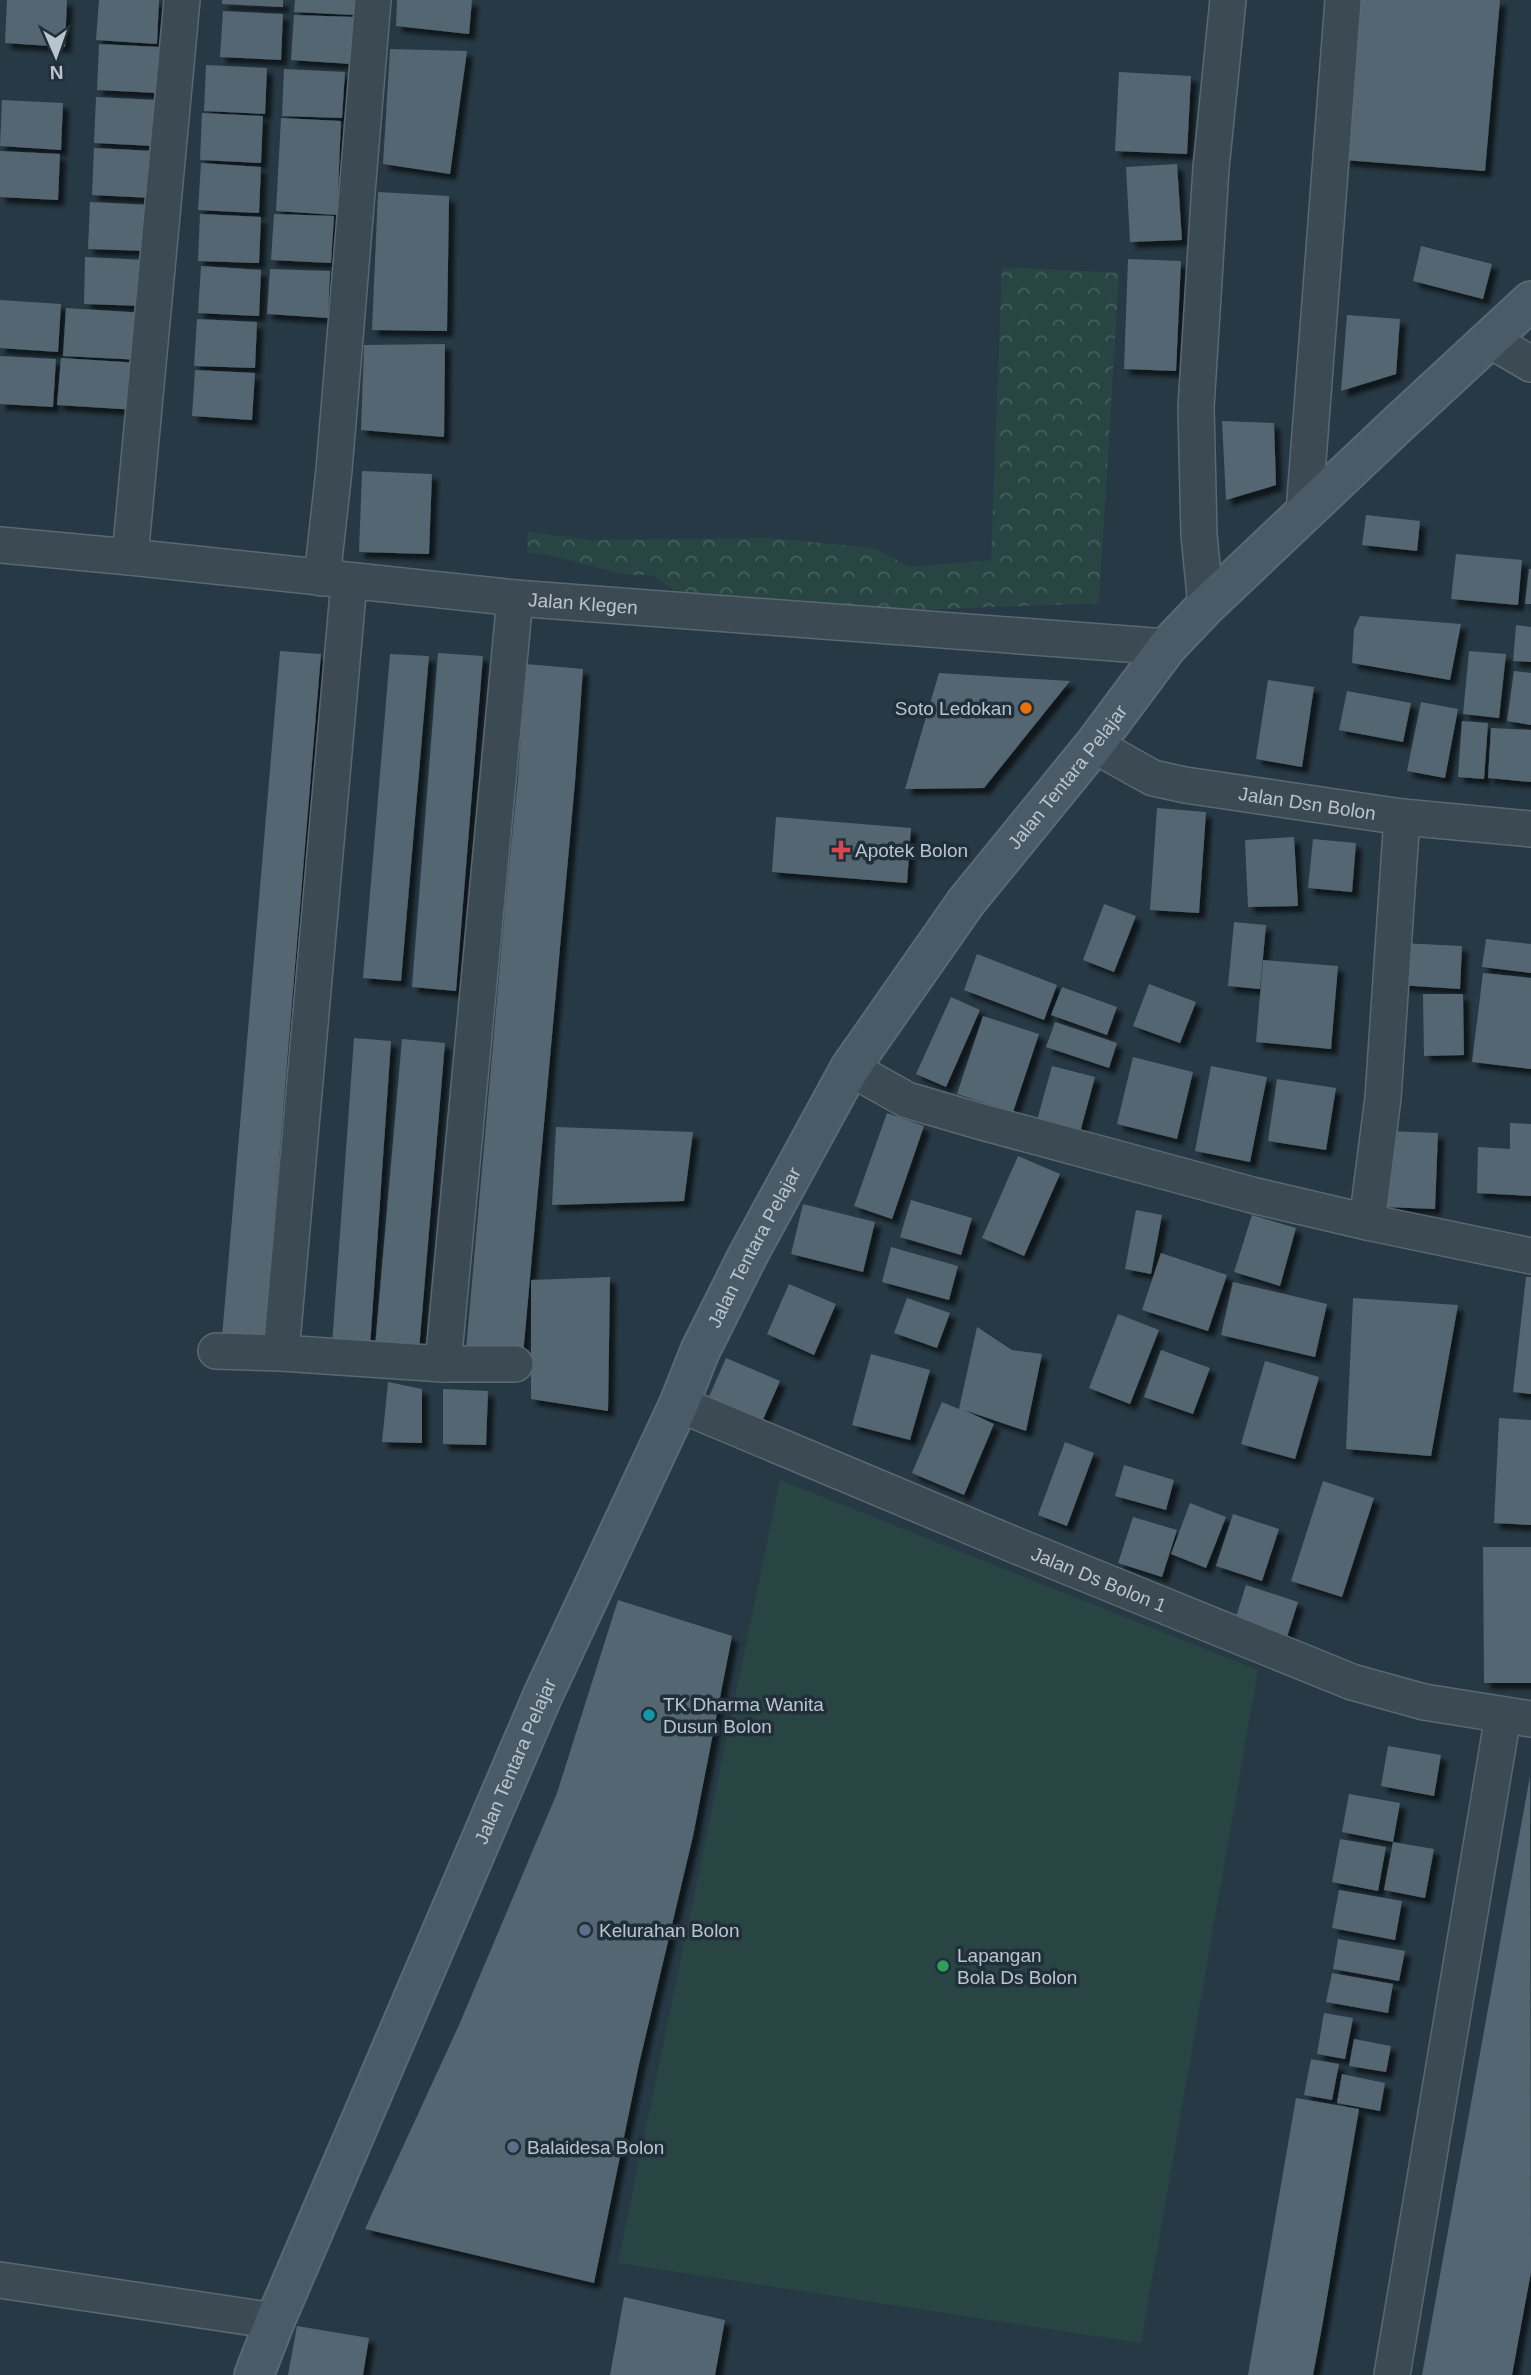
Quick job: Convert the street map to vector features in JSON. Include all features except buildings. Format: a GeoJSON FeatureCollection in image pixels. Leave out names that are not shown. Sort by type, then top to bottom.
{"type":"FeatureCollection","features":[{"type":"Feature","properties":{"kind":"main road","name":"Jalan Tentara Pelajar"},"geometry":{"type":"LineString","coordinates":[[254,2375],[543,1695],[679,1404],[700,1350],[747,1255],[850,1068],[967,902],[1094,745],[1167,647],[1206,606],[1531,301]]}},
{"type":"Feature","properties":{"kind":"street"},"geometry":{"type":"LineString","coordinates":[[130,556],[182,0]]}},
{"type":"Feature","properties":{"kind":"street"},"geometry":{"type":"LineString","coordinates":[[282,1353],[336,580],[334,470],[373,0]]}},
{"type":"Feature","properties":{"kind":"street"},"geometry":{"type":"LineString","coordinates":[[1206,606],[1199,535],[1196,407],[1211,168],[1228,0]]}},
{"type":"Feature","properties":{"kind":"street"},"geometry":{"type":"LineString","coordinates":[[1304,513],[1343,0]]}},
{"type":"Feature","properties":{"kind":"street"},"geometry":{"type":"LineString","coordinates":[[1490,341],[1531,364]]}},
{"type":"Feature","properties":{"kind":"street","name":"Jalan Klegen"},"geometry":{"type":"LineString","coordinates":[[0,545],[130,556],[515,598],[1167,647]]}},
{"type":"Feature","properties":{"kind":"street"},"geometry":{"type":"LineString","coordinates":[[443,1364],[515,598]]}},
{"type":"Feature","properties":{"kind":"street","name":"Jalan Dsn Bolon"},"geometry":{"type":"LineString","coordinates":[[1094,745],[1153,778],[1185,785],[1402,817],[1531,829]]}},
{"type":"Feature","properties":{"kind":"street"},"geometry":{"type":"LineString","coordinates":[[1367,1223],[1383,1098],[1402,817]]}},
{"type":"Feature","properties":{"kind":"street"},"geometry":{"type":"LineString","coordinates":[[850,1068],[907,1100],[957,1115],[1252,1195],[1367,1223],[1531,1256]]}},
{"type":"Feature","properties":{"kind":"street"},"geometry":{"type":"LineString","coordinates":[[216,1351],[443,1364],[514,1364]]}},
{"type":"Feature","properties":{"kind":"street","name":"Jalan Ds Bolon 1"},"geometry":{"type":"LineString","coordinates":[[679,1404],[1017,1546],[1352,1682],[1424,1702],[1517,1718]]}},
{"type":"Feature","properties":{"kind":"street"},"geometry":{"type":"LineString","coordinates":[[1392,2375],[1517,1718]]}},
{"type":"Feature","properties":{"kind":"street"},"geometry":{"type":"LineString","coordinates":[[0,2280],[275,2321]]}},
{"type":"Feature","properties":{"kind":"green space"},"geometry":{"type":"Polygon","coordinates":[[[1002,267],[1119,273],[1099,603],[914,610],[775,599],[682,596],[652,575],[626,575],[549,555],[527,553],[528,532],[592,540],[770,538],[874,548],[910,567],[991,560],[1002,267]]]}},
{"type":"Feature","properties":{"kind":"green space","name":"Lapangan Bola Ds Bolon"},"geometry":{"type":"Polygon","coordinates":[[[780,1480],[1258,1670],[1141,2343],[618,2263],[780,1480]]]}},
{"type":"Feature","properties":{"kind":"place","name":"Soto Ledokan"},"geometry":{"type":"Point","coordinates":[1026,708]}},
{"type":"Feature","properties":{"kind":"place","name":"Apotek Bolon"},"geometry":{"type":"Point","coordinates":[841,850]}},
{"type":"Feature","properties":{"kind":"place","name":"TK Dharma Wanita Dusun Bolon"},"geometry":{"type":"Point","coordinates":[649,1715]}},
{"type":"Feature","properties":{"kind":"place","name":"Kelurahan Bolon"},"geometry":{"type":"Point","coordinates":[585,1930]}},
{"type":"Feature","properties":{"kind":"place","name":"Lapangan Bola Ds Bolon"},"geometry":{"type":"Point","coordinates":[943,1966]}},
{"type":"Feature","properties":{"kind":"place","name":"Balaidesa Bolon"},"geometry":{"type":"Point","coordinates":[513,2147]}}]}
